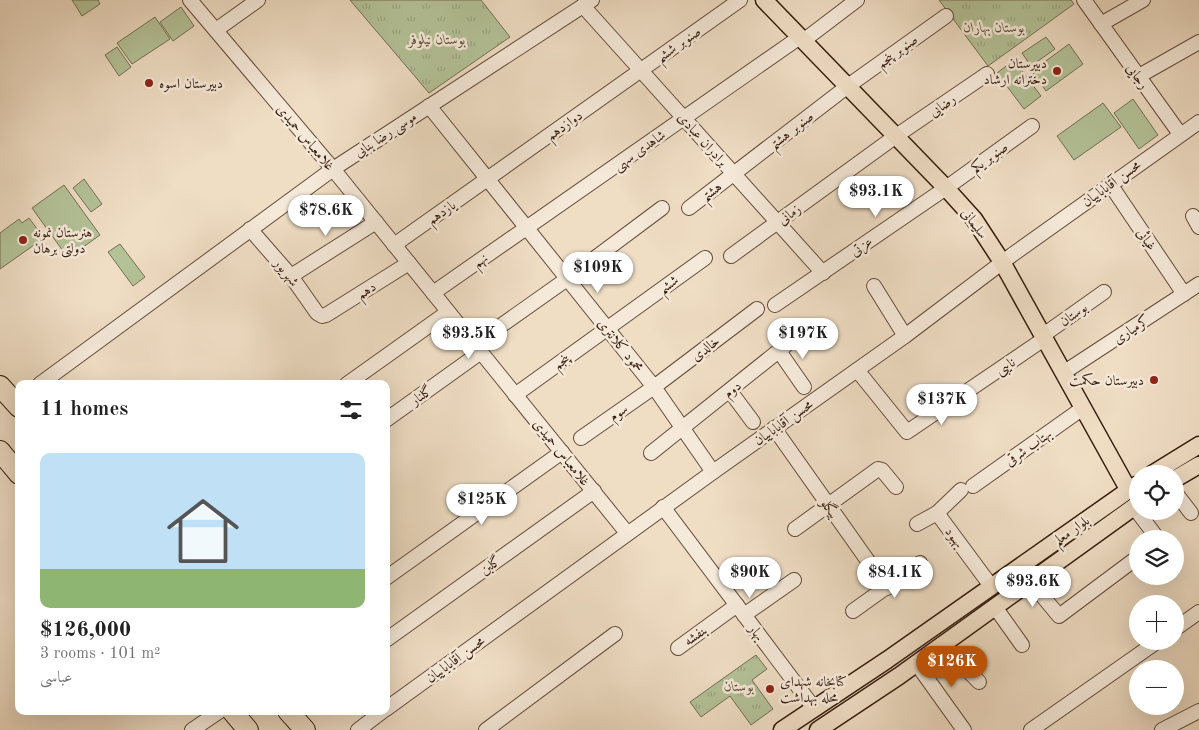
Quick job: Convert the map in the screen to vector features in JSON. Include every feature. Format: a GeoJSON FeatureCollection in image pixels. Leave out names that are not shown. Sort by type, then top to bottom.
{"type":"FeatureCollection","features":[{"type":"Feature","properties":{"kind":"highway"},"geometry":{"type":"LineString","coordinates":[[0,386],[15,401]]}},
{"type":"Feature","properties":{"kind":"highway"},"geometry":{"type":"LineString","coordinates":[[0,451],[15,469]]}},
{"type":"Feature","properties":{"kind":"highway"},"geometry":{"type":"LineString","coordinates":[[235,715],[248,730]]}},
{"type":"Feature","properties":{"kind":"highway"},"geometry":{"type":"LineString","coordinates":[[292,715],[305,730]]}},
{"type":"Feature","properties":{"kind":"main road","name":"سلیمانی"},"geometry":{"type":"LineString","coordinates":[[764,0],[974,219],[1002,262],[1083,408],[1129,480]]}},
{"type":"Feature","properties":{"kind":"main road"},"geometry":{"type":"LineString","coordinates":[[1167,465],[1199,446]]}},
{"type":"Feature","properties":{"kind":"main road"},"geometry":{"type":"LineString","coordinates":[[1184,474],[1199,465]]}},
{"type":"Feature","properties":{"kind":"main road","name":"بلوار معلم"},"geometry":{"type":"LineString","coordinates":[[782,730],[887,660],[1129,489]]}},
{"type":"Feature","properties":{"kind":"main road","name":"بلوار معلم"},"geometry":{"type":"LineString","coordinates":[[818,730],[916,663],[1129,511]]}},
{"type":"Feature","properties":{"kind":"street","name":"غلامعباس حمیدی"},"geometry":{"type":"LineString","coordinates":[[190,0],[333,169],[628,533]]}},
{"type":"Feature","properties":{"kind":"street"},"geometry":{"type":"LineString","coordinates":[[216,30],[258,0]]}},
{"type":"Feature","properties":{"kind":"street","name":"صنوبر ششم"},"geometry":{"type":"LineString","coordinates":[[641,70],[740,0]]}},
{"type":"Feature","properties":{"kind":"street","name":"شاهدی سهی"},"geometry":{"type":"LineString","coordinates":[[526,228],[857,0]]}},
{"type":"Feature","properties":{"kind":"street","name":"رجایی"},"geometry":{"type":"LineString","coordinates":[[1084,0],[1180,134]]}},
{"type":"Feature","properties":{"kind":"street"},"geometry":{"type":"LineString","coordinates":[[1101,24],[1143,0]]}},
{"type":"Feature","properties":{"kind":"street","name":"برادران عبادی"},"geometry":{"type":"LineString","coordinates":[[587,3],[641,70],[822,273]]}},
{"type":"Feature","properties":{"kind":"street","name":"موسی رضا بنایی"},"geometry":{"type":"LineString","coordinates":[[48,380],[333,169],[587,3]]}},
{"type":"Feature","properties":{"kind":"street","name":"صنوبر پنجم"},"geometry":{"type":"LineString","coordinates":[[848,86],[946,16]]}},
{"type":"Feature","properties":{"kind":"street"},"geometry":{"type":"LineString","coordinates":[[1139,76],[1199,42]]}},
{"type":"Feature","properties":{"kind":"street","name":"دوازدهم"},"geometry":{"type":"LineString","coordinates":[[487,179],[641,70]]}},
{"type":"Feature","properties":{"kind":"street","name":"رضایی"},"geometry":{"type":"LineString","coordinates":[[896,136],[987,74]]}},
{"type":"Feature","properties":{"kind":"street","name":"صنوبر هشتم"},"geometry":{"type":"LineString","coordinates":[[734,174],[848,86]]}},
{"type":"Feature","properties":{"kind":"street","name":"محمود کلانتری"},"geometry":{"type":"LineString","coordinates":[[428,106],[654,387],[683,426],[713,472]]}},
{"type":"Feature","properties":{"kind":"street"},"geometry":{"type":"LineString","coordinates":[[1180,134],[1199,122]]}},
{"type":"Feature","properties":{"kind":"street","name":"صنوبر یکم"},"geometry":{"type":"LineString","coordinates":[[946,188],[1032,126]]}},
{"type":"Feature","properties":{"kind":"street","name":"محسن آقاباباییان"},"geometry":{"type":"LineString","coordinates":[[390,706],[774,428],[905,336],[1002,262],[1180,134]]}},
{"type":"Feature","properties":{"kind":"street","name":"زمانی"},"geometry":{"type":"LineString","coordinates":[[730,256],[896,136]]}},
{"type":"Feature","properties":{"kind":"street","name":"هشتم"},"geometry":{"type":"LineString","coordinates":[[689,208],[734,174]]}},
{"type":"Feature","properties":{"kind":"street","name":"یازدهم"},"geometry":{"type":"LineString","coordinates":[[394,245],[487,179]]}},
{"type":"Feature","properties":{"kind":"street","name":"غیاثی"},"geometry":{"type":"LineString","coordinates":[[1110,184],[1184,294]]}},
{"type":"Feature","properties":{"kind":"street","name":"عزتی"},"geometry":{"type":"LineString","coordinates":[[776,305],[946,188]]}},
{"type":"Feature","properties":{"kind":"street","name":"گلنار"},"geometry":{"type":"LineString","coordinates":[[390,417],[567,279],[662,208]]}},
{"type":"Feature","properties":{"kind":"street"},"geometry":{"type":"LineString","coordinates":[[291,276],[376,222]]}},
{"type":"Feature","properties":{"kind":"street","name":"نهم"},"geometry":{"type":"LineString","coordinates":[[433,293],[526,228]]}},
{"type":"Feature","properties":{"kind":"street","name":"شهریور"},"geometry":{"type":"LineString","coordinates":[[250,229],[291,276],[317,312],[322,316]]}},
{"type":"Feature","properties":{"kind":"street","name":"ششم"},"geometry":{"type":"LineString","coordinates":[[606,328],[705,258]]}},
{"type":"Feature","properties":{"kind":"street","name":"دهم"},"geometry":{"type":"LineString","coordinates":[[322,316],[409,263]]}},
{"type":"Feature","properties":{"kind":"street","name":"کرمیاری"},"geometry":{"type":"LineString","coordinates":[[1064,373],[1199,284]]}},
{"type":"Feature","properties":{"kind":"street"},"geometry":{"type":"LineString","coordinates":[[874,286],[905,336]]}},
{"type":"Feature","properties":{"kind":"street","name":"بوستان"},"geometry":{"type":"LineString","coordinates":[[1043,337],[1104,292]]}},
{"type":"Feature","properties":{"kind":"street","name":"خالدی"},"geometry":{"type":"LineString","coordinates":[[654,387],[757,309]]}},
{"type":"Feature","properties":{"kind":"street"},"geometry":{"type":"LineString","coordinates":[[353,380],[448,312]]}},
{"type":"Feature","properties":{"kind":"street","name":"پنجم"},"geometry":{"type":"LineString","coordinates":[[515,395],[606,328]]}},
{"type":"Feature","properties":{"kind":"street","name":"نایبی"},"geometry":{"type":"LineString","coordinates":[[857,370],[907,432],[1043,337]]}},
{"type":"Feature","properties":{"kind":"street","name":"دوم"},"geometry":{"type":"LineString","coordinates":[[651,453],[791,341]]}},
{"type":"Feature","properties":{"kind":"street"},"geometry":{"type":"LineString","coordinates":[[779,351],[804,386]]}},
{"type":"Feature","properties":{"kind":"street","name":"سوم"},"geometry":{"type":"LineString","coordinates":[[581,438],[654,387]]}},
{"type":"Feature","properties":{"kind":"street"},"geometry":{"type":"LineString","coordinates":[[730,391],[753,422]]}},
{"type":"Feature","properties":{"kind":"street","name":"بهتاب شرقی"},"geometry":{"type":"LineString","coordinates":[[917,524],[937,513],[967,488],[1083,408]]}},
{"type":"Feature","properties":{"kind":"street","name":"بیگلو"},"geometry":{"type":"LineString","coordinates":[[774,428],[886,588]]}},
{"type":"Feature","properties":{"kind":"street"},"geometry":{"type":"LineString","coordinates":[[390,575],[562,452]]}},
{"type":"Feature","properties":{"kind":"street"},"geometry":{"type":"LineString","coordinates":[[795,528],[880,468],[896,487]]}},
{"type":"Feature","properties":{"kind":"street","name":"گلبن"},"geometry":{"type":"LineString","coordinates":[[390,637],[594,491]]}},
{"type":"Feature","properties":{"kind":"street"},"geometry":{"type":"LineString","coordinates":[[1184,504],[1191,513]]}},
{"type":"Feature","properties":{"kind":"street","name":"بهار"},"geometry":{"type":"LineString","coordinates":[[663,508],[814,708]]}},
{"type":"Feature","properties":{"kind":"street","name":"بهبود"},"geometry":{"type":"LineString","coordinates":[[937,513],[991,586]]}},
{"type":"Feature","properties":{"kind":"street"},"geometry":{"type":"LineString","coordinates":[[853,611],[920,563]]}},
{"type":"Feature","properties":{"kind":"street"},"geometry":{"type":"LineString","coordinates":[[1030,581],[1059,616],[1129,564]]}},
{"type":"Feature","properties":{"kind":"street","name":"بنفشه"},"geometry":{"type":"LineString","coordinates":[[678,648],[794,580]]}},
{"type":"Feature","properties":{"kind":"street"},"geometry":{"type":"LineString","coordinates":[[995,606],[1022,645]]}},
{"type":"Feature","properties":{"kind":"street"},"geometry":{"type":"LineString","coordinates":[[1184,623],[1199,612]]}},
{"type":"Feature","properties":{"kind":"street"},"geometry":{"type":"LineString","coordinates":[[486,730],[615,634]]}},
{"type":"Feature","properties":{"kind":"street"},"geometry":{"type":"LineString","coordinates":[[942,644],[979,682]]}},
{"type":"Feature","properties":{"kind":"street"},"geometry":{"type":"LineString","coordinates":[[1031,730],[1145,650]]}},
{"type":"Feature","properties":{"kind":"street"},"geometry":{"type":"LineString","coordinates":[[916,663],[964,730]]}},
{"type":"Feature","properties":{"kind":"street"},"geometry":{"type":"LineString","coordinates":[[1162,730],[1199,711]]}},
{"type":"Feature","properties":{"kind":"street"},"geometry":{"type":"LineString","coordinates":[[192,730],[214,715]]}},
{"type":"Feature","properties":{"kind":"street","name":"محسن آقاباباییان"},"geometry":{"type":"LineString","coordinates":[[358,730],[378,715]]}},
{"type":"Feature","properties":{"kind":"green space"},"geometry":{"type":"Polygon","coordinates":[[[72,0],[98,0],[100,4],[82,16],[72,0]]]}},
{"type":"Feature","properties":{"kind":"green space","name":"بوستان نیلوفر"},"geometry":{"type":"Polygon","coordinates":[[[350,0],[481,0],[510,37],[429,93],[350,0]]]}},
{"type":"Feature","properties":{"kind":"green space","name":"بوستان بهاران"},"geometry":{"type":"Polygon","coordinates":[[[939,0],[1071,0],[1074,4],[988,66],[939,0]]]}},
{"type":"Feature","properties":{"kind":"green space"},"geometry":{"type":"Polygon","coordinates":[[[181,7],[194,26],[173,41],[160,22],[181,7]]]}},
{"type":"Feature","properties":{"kind":"green space"},"geometry":{"type":"Polygon","coordinates":[[[155,17],[170,39],[132,64],[117,43],[155,17]]]}},
{"type":"Feature","properties":{"kind":"green space"},"geometry":{"type":"Polygon","coordinates":[[[1046,37],[1055,49],[1031,66],[1022,53],[1046,37]]]}},
{"type":"Feature","properties":{"kind":"green space"},"geometry":{"type":"Polygon","coordinates":[[[1069,44],[1083,64],[1046,91],[1032,71],[1069,44]]]}},
{"type":"Feature","properties":{"kind":"green space"},"geometry":{"type":"Polygon","coordinates":[[[117,47],[131,67],[119,76],[105,55],[117,47]]]}},
{"type":"Feature","properties":{"kind":"green space"},"geometry":{"type":"Polygon","coordinates":[[[1014,60],[1041,96],[1024,109],[997,73],[1014,60]]]}},
{"type":"Feature","properties":{"kind":"green space"},"geometry":{"type":"Polygon","coordinates":[[[1133,99],[1158,135],[1139,149],[1114,113],[1133,99]]]}},
{"type":"Feature","properties":{"kind":"green space"},"geometry":{"type":"Polygon","coordinates":[[[1103,103],[1121,127],[1074,160],[1057,136],[1103,103]]]}},
{"type":"Feature","properties":{"kind":"green space"},"geometry":{"type":"Polygon","coordinates":[[[84,179],[102,204],[91,212],[73,188],[84,179]]]}},
{"type":"Feature","properties":{"kind":"green space"},"geometry":{"type":"Polygon","coordinates":[[[64,185],[100,235],[68,258],[32,208],[64,185]]]}},
{"type":"Feature","properties":{"kind":"green space"},"geometry":{"type":"Polygon","coordinates":[[[29,218],[44,238],[0,269],[0,233],[19,219],[22,223],[29,218]]]}},
{"type":"Feature","properties":{"kind":"green space"},"geometry":{"type":"Polygon","coordinates":[[[120,244],[145,277],[133,286],[108,252],[120,244]]]}},
{"type":"Feature","properties":{"kind":"green space","name":"بوستان"},"geometry":{"type":"Polygon","coordinates":[[[756,655],[767,669],[752,680],[773,709],[751,725],[730,696],[701,717],[690,702],[756,655]]]}},
{"type":"Feature","properties":{"kind":"place","name":"دبیرستان دخترانه ارشاد"},"geometry":{"type":"Point","coordinates":[1057,71]}},
{"type":"Feature","properties":{"kind":"place","name":"دبیرستان اسوه"},"geometry":{"type":"Point","coordinates":[149,83]}},
{"type":"Feature","properties":{"kind":"place","name":"هنرستان نمونه دولتی برهان"},"geometry":{"type":"Point","coordinates":[23,240]}},
{"type":"Feature","properties":{"kind":"place","name":"دبیرستان حکمت"},"geometry":{"type":"Point","coordinates":[1154,380]}},
{"type":"Feature","properties":{"kind":"place","name":"کتابخانه شهدای محله بهداشت"},"geometry":{"type":"Point","coordinates":[770,689]}}]}
